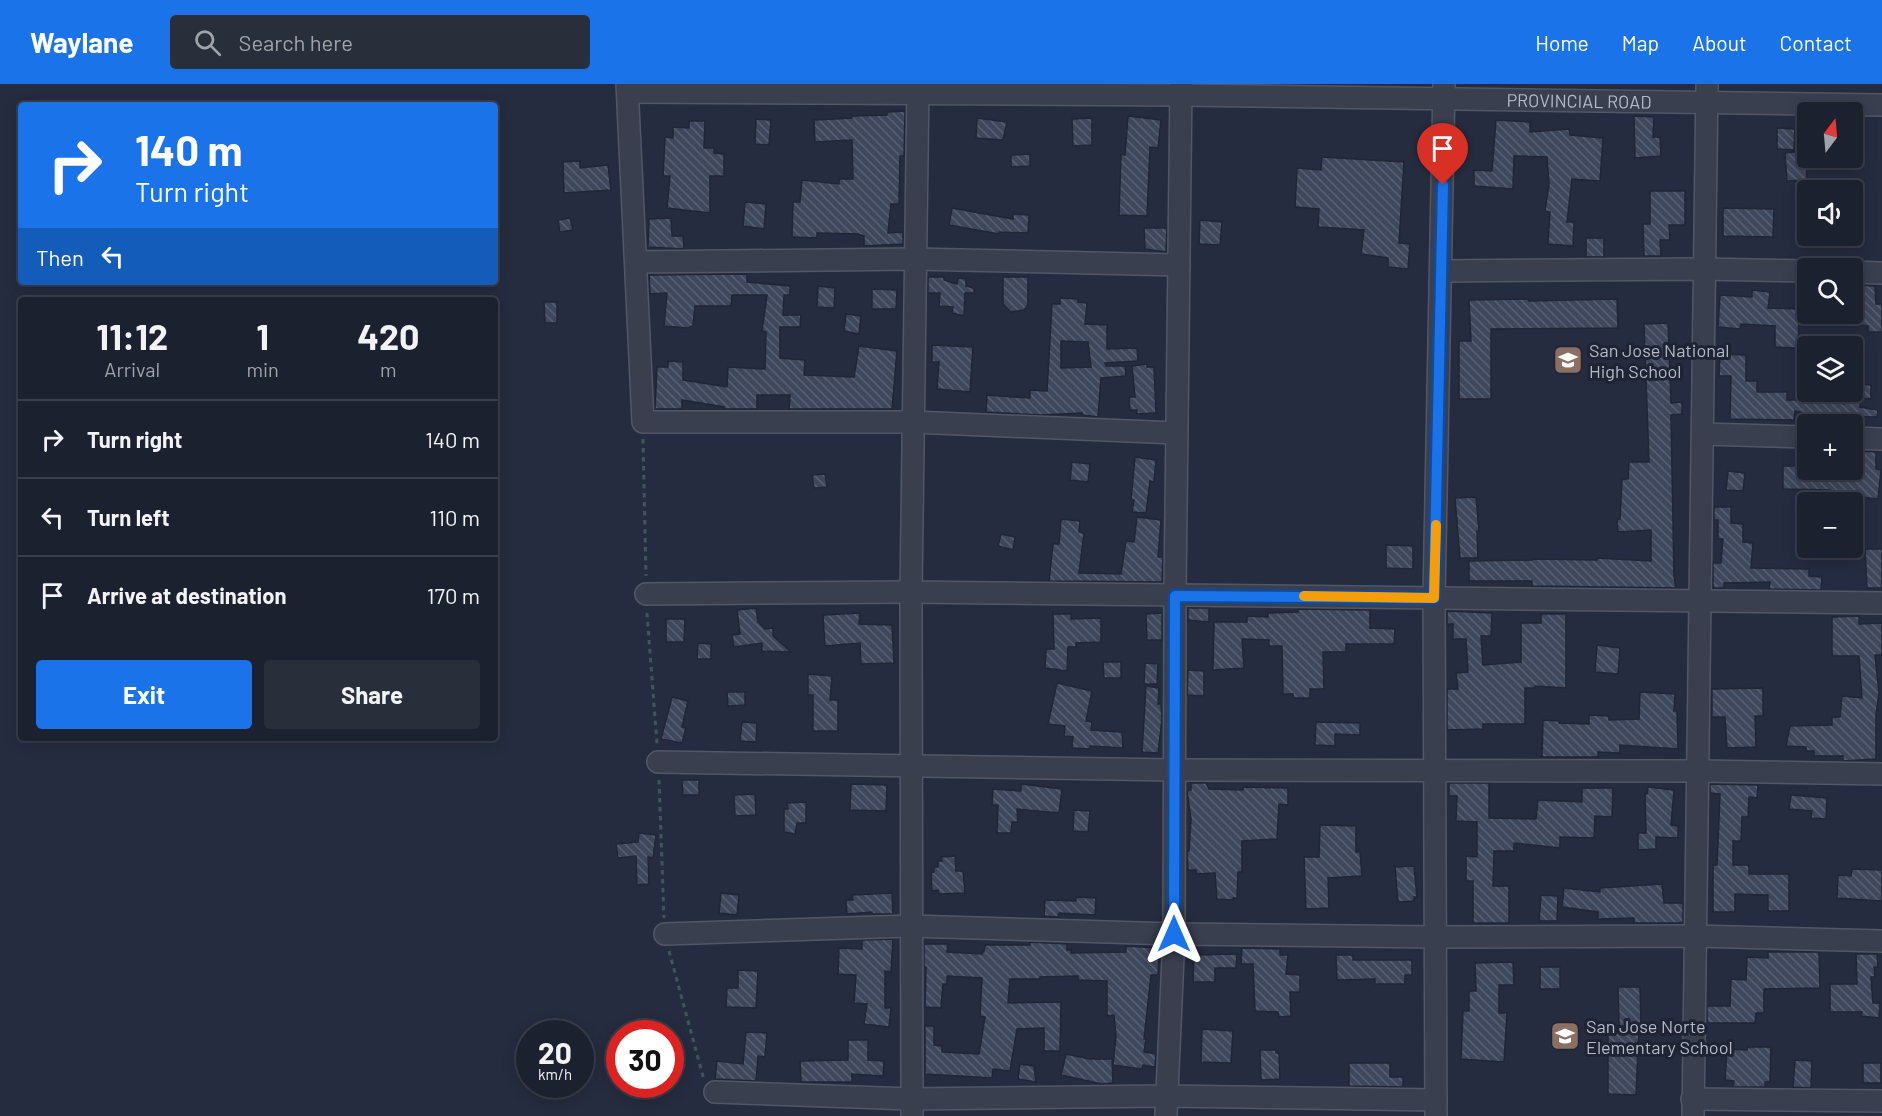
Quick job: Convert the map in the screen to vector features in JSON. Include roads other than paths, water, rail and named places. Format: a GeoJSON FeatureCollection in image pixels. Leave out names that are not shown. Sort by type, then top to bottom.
{"type":"FeatureCollection","features":[{"type":"Feature","properties":{"kind":"street","name":"PROVINCIAL ROAD"},"geometry":{"type":"LineString","coordinates":[[627,88],[1706,94],[1882,105]]}},
{"type":"Feature","properties":{"kind":"street"},"geometry":{"type":"LineString","coordinates":[[627,88],[643,422],[913,422],[1176,433]]}},
{"type":"Feature","properties":{"kind":"street"},"geometry":{"type":"LineString","coordinates":[[912,1108],[911,592],[918,88]]}},
{"type":"Feature","properties":{"kind":"street"},"geometry":{"type":"LineString","coordinates":[[1166,1106],[1174,934],[1176,433],[1181,90]]}},
{"type":"Feature","properties":{"kind":"street"},"geometry":{"type":"LineString","coordinates":[[715,1092],[912,1108],[1166,1106],[1436,1108],[1434,598],[1444,91]]}},
{"type":"Feature","properties":{"kind":"street"},"geometry":{"type":"LineString","coordinates":[[1706,94],[1703,434],[1698,602],[1699,771],[1692,1107],[1882,1101]]}},
{"type":"Feature","properties":{"kind":"street"},"geometry":{"type":"LineString","coordinates":[[637,262],[914,260],[1179,265]]}},
{"type":"Feature","properties":{"kind":"street"},"geometry":{"type":"LineString","coordinates":[[1442,271],[1703,269],[1797,271]]}},
{"type":"Feature","properties":{"kind":"street"},"geometry":{"type":"LineString","coordinates":[[1863,272],[1882,273]]}},
{"type":"Feature","properties":{"kind":"street"},"geometry":{"type":"LineString","coordinates":[[1703,434],[1797,437]]}},
{"type":"Feature","properties":{"kind":"street"},"geometry":{"type":"LineString","coordinates":[[1863,438],[1882,439]]}},
{"type":"Feature","properties":{"kind":"street"},"geometry":{"type":"LineString","coordinates":[[646,594],[911,592],[1882,603]]}},
{"type":"Feature","properties":{"kind":"street"},"geometry":{"type":"LineString","coordinates":[[658,762],[1174,770],[1699,771],[1882,774]]}},
{"type":"Feature","properties":{"kind":"street"},"geometry":{"type":"LineString","coordinates":[[664,934],[910,926],[1174,934],[1436,937],[1695,936],[1882,941]]}},
{"type":"Feature","properties":{"kind":"place","name":"San Jose National High School"},"geometry":{"type":"Point","coordinates":[1568,360]}},
{"type":"Feature","properties":{"kind":"place","name":"San Jose Norte Elementary School"},"geometry":{"type":"Point","coordinates":[1565,1036]}}]}
